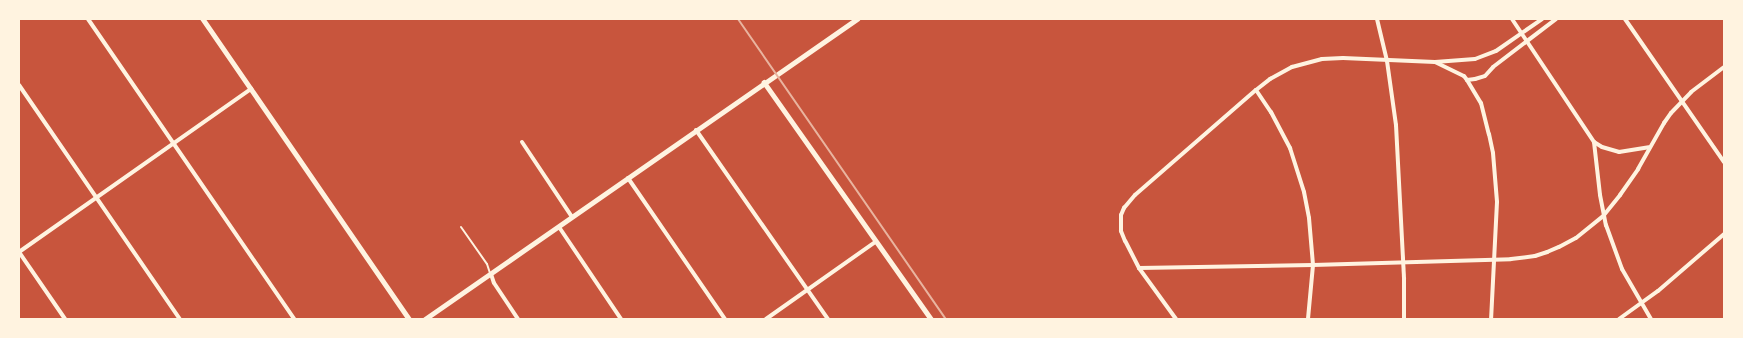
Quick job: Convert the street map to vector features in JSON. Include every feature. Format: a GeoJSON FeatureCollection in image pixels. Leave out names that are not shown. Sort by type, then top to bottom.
{"type":"FeatureCollection","features":[{"type":"Feature","properties":{"kind":"street"},"geometry":{"type":"LineString","coordinates":[[88,19],[294,319]]}},
{"type":"Feature","properties":{"kind":"street"},"geometry":{"type":"LineString","coordinates":[[203,19],[409,319]]}},
{"type":"Feature","properties":{"kind":"street"},"geometry":{"type":"LineString","coordinates":[[425,319],[764,82],[857,19]]}},
{"type":"Feature","properties":{"kind":"street"},"geometry":{"type":"LineString","coordinates":[[1377,19],[1387,61],[1396,125],[1403,263],[1404,319]]}},
{"type":"Feature","properties":{"kind":"street"},"geometry":{"type":"LineString","coordinates":[[1512,19],[1594,142],[1602,147],[1619,152],[1650,147]]}},
{"type":"Feature","properties":{"kind":"street"},"geometry":{"type":"LineString","coordinates":[[1176,319],[1139,268],[1121,230],[1121,215],[1124,208],[1135,195],[1256,90],[1281,73],[1304,63],[1322,59],[1343,58],[1435,62],[1466,60],[1485,56],[1496,52],[1542,19]]}},
{"type":"Feature","properties":{"kind":"street"},"geometry":{"type":"LineString","coordinates":[[1467,80],[1485,76],[1493,67],[1526,40],[1556,19]]}},
{"type":"Feature","properties":{"kind":"street"},"geometry":{"type":"LineString","coordinates":[[1625,19],[1681,102],[1724,162]]}},
{"type":"Feature","properties":{"kind":"street"},"geometry":{"type":"LineString","coordinates":[[1435,62],[1467,80],[1481,103],[1493,153],[1497,202],[1491,319]]}},
{"type":"Feature","properties":{"kind":"street"},"geometry":{"type":"LineString","coordinates":[[1139,268],[1403,263],[1535,256],[1559,247],[1576,238],[1604,215],[1631,180],[1664,123],[1681,102],[1703,81],[1724,67]]}},
{"type":"Feature","properties":{"kind":"street"},"geometry":{"type":"LineString","coordinates":[[764,82],[875,242],[931,319]]}},
{"type":"Feature","properties":{"kind":"street"},"geometry":{"type":"LineString","coordinates":[[19,85],[180,319]]}},
{"type":"Feature","properties":{"kind":"street"},"geometry":{"type":"LineString","coordinates":[[65,319],[19,252],[251,89]]}},
{"type":"Feature","properties":{"kind":"street"},"geometry":{"type":"LineString","coordinates":[[1256,90],[1272,112],[1290,148],[1297,166],[1309,218],[1313,265],[1308,319]]}},
{"type":"Feature","properties":{"kind":"street"},"geometry":{"type":"LineString","coordinates":[[696,130],[828,319]]}},
{"type":"Feature","properties":{"kind":"street"},"geometry":{"type":"LineString","coordinates":[[522,142],[572,217]]}},
{"type":"Feature","properties":{"kind":"street"},"geometry":{"type":"LineString","coordinates":[[1594,142],[1594,153],[1604,215],[1618,259],[1641,304],[1651,319]]}},
{"type":"Feature","properties":{"kind":"street"},"geometry":{"type":"LineString","coordinates":[[628,178],[725,319]]}},
{"type":"Feature","properties":{"kind":"street"},"geometry":{"type":"LineString","coordinates":[[558,227],[621,319]]}},
{"type":"Feature","properties":{"kind":"street"},"geometry":{"type":"LineString","coordinates":[[1619,319],[1641,304],[1724,234]]}},
{"type":"Feature","properties":{"kind":"street"},"geometry":{"type":"LineString","coordinates":[[766,319],[875,242]]}},
{"type":"Feature","properties":{"kind":"street"},"geometry":{"type":"LineString","coordinates":[[491,274],[494,283],[518,319]]}},
{"type":"Feature","properties":{"kind":"lane"},"geometry":{"type":"LineString","coordinates":[[461,227],[487,264],[491,274]]}},
{"type":"Feature","properties":{"kind":"railway"},"geometry":{"type":"LineString","coordinates":[[738,19],[946,319]]}}]}
